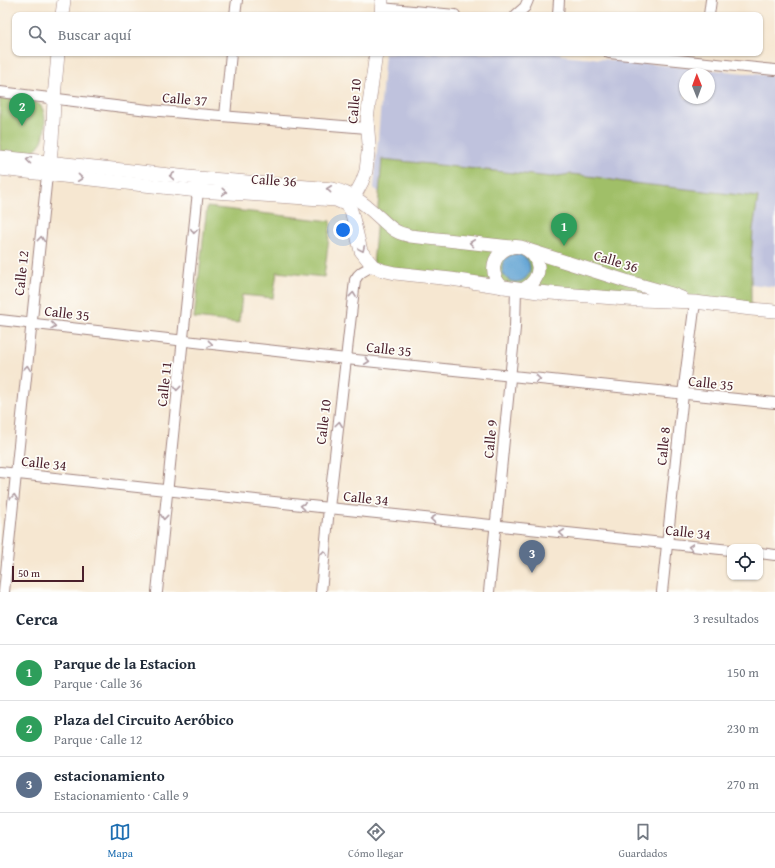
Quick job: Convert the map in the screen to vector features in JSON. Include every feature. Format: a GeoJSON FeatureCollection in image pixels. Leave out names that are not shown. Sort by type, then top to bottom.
{"type":"FeatureCollection","features":[{"type":"Feature","properties":{"kind":"street"},"geometry":{"type":"LineString","coordinates":[[62,12],[64,0]]}},
{"type":"Feature","properties":{"kind":"street"},"geometry":{"type":"LineString","coordinates":[[235,12],[237,0]]}},
{"type":"Feature","properties":{"kind":"street"},"geometry":{"type":"LineString","coordinates":[[519,12],[525,7],[528,0]]}},
{"type":"Feature","properties":{"kind":"street"},"geometry":{"type":"LineString","coordinates":[[558,12],[559,0]]}},
{"type":"Feature","properties":{"kind":"street"},"geometry":{"type":"LineString","coordinates":[[709,12],[711,0]]}},
{"type":"Feature","properties":{"kind":"street"},"geometry":{"type":"LineString","coordinates":[[381,8],[423,12]]}},
{"type":"Feature","properties":{"kind":"street","name":"Calle 12"},"geometry":{"type":"LineString","coordinates":[[4,592],[54,121],[54,99],[58,56]]}},
{"type":"Feature","properties":{"kind":"street"},"geometry":{"type":"LineString","coordinates":[[225,116],[231,56]]}},
{"type":"Feature","properties":{"kind":"street","name":"Calle 10"},"geometry":{"type":"LineString","coordinates":[[354,197],[366,171],[369,144],[367,119],[376,56]]}},
{"type":"Feature","properties":{"kind":"street"},"geometry":{"type":"LineString","coordinates":[[667,56],[705,58],[775,70]]}},
{"type":"Feature","properties":{"kind":"street","name":"Calle 37"},"geometry":{"type":"LineString","coordinates":[[0,92],[148,110],[367,128]]}},
{"type":"Feature","properties":{"kind":"street","name":"Calle 36"},"geometry":{"type":"LineString","coordinates":[[0,157],[49,169]]}},
{"type":"Feature","properties":{"kind":"street","name":"Calle 36"},"geometry":{"type":"LineString","coordinates":[[0,169],[49,169],[336,200],[345,204],[351,210],[360,246],[368,260],[374,266]]}},
{"type":"Feature","properties":{"kind":"street","name":"Calle 36"},"geometry":{"type":"LineString","coordinates":[[198,184],[340,190],[364,204],[390,227],[398,232],[410,236],[511,247]]}},
{"type":"Feature","properties":{"kind":"street","name":"Calle 11"},"geometry":{"type":"LineString","coordinates":[[157,592],[198,184]]}},
{"type":"Feature","properties":{"kind":"street"},"geometry":{"type":"LineString","coordinates":[[374,266],[382,270],[395,273],[451,279],[502,287],[520,289],[530,286],[536,277],[538,265],[533,254],[528,250],[516,246],[506,249],[497,256],[494,272],[495,278],[502,287]]}},
{"type":"Feature","properties":{"kind":"street","name":"Calle 36"},"geometry":{"type":"LineString","coordinates":[[528,250],[695,302]]}},
{"type":"Feature","properties":{"kind":"street","name":"Calle 10"},"geometry":{"type":"LineString","coordinates":[[321,592],[354,280],[362,271],[374,266]]}},
{"type":"Feature","properties":{"kind":"street","name":"Calle 36"},"geometry":{"type":"LineString","coordinates":[[520,289],[538,292],[639,300],[695,302],[775,311]]}},
{"type":"Feature","properties":{"kind":"street","name":"Calle 9"},"geometry":{"type":"LineString","coordinates":[[489,592],[520,289]]}},
{"type":"Feature","properties":{"kind":"street","name":"Calle 8"},"geometry":{"type":"LineString","coordinates":[[662,592],[683,394],[695,302]]}},
{"type":"Feature","properties":{"kind":"street","name":"Calle 35"},"geometry":{"type":"LineString","coordinates":[[0,320],[346,359],[775,403]]}},
{"type":"Feature","properties":{"kind":"street","name":"Calle 34"},"geometry":{"type":"LineString","coordinates":[[0,472],[727,550]]}},
{"type":"Feature","properties":{"kind":"street"},"geometry":{"type":"LineString","coordinates":[[763,553],[775,555]]}},
{"type":"Feature","properties":{"kind":"shaded area"},"geometry":{"type":"Polygon","coordinates":[[[385,56],[571,56],[693,68],[679,68],[679,104],[715,104],[715,70],[775,76],[775,287],[697,277],[402,212],[374,188],[385,56]]]}},
{"type":"Feature","properties":{"kind":"green space"},"geometry":{"type":"Polygon","coordinates":[[[0,98],[37,103],[42,108],[45,117],[43,137],[39,145],[32,151],[21,154],[0,152],[0,98]]]}},
{"type":"Feature","properties":{"kind":"green space"},"geometry":{"type":"Polygon","coordinates":[[[382,159],[551,177],[571,174],[623,182],[758,197],[753,229],[751,309],[639,300],[373,266],[382,159]]]}},
{"type":"Feature","properties":{"kind":"green space"},"geometry":{"type":"Polygon","coordinates":[[[207,207],[331,221],[324,277],[277,272],[273,298],[242,295],[239,323],[194,318],[207,207]]]}},
{"type":"Feature","properties":{"kind":"water"},"geometry":{"type":"Polygon","coordinates":[[[516,254],[526,258],[530,268],[526,278],[516,282],[506,278],[502,268],[506,258],[516,254]]]}},
{"type":"Feature","properties":{"kind":"place","name":"Plaza del Circuito Aeróbico"},"geometry":{"type":"Point","coordinates":[22,126]}},
{"type":"Feature","properties":{"kind":"place","name":"Parque de la Estacion"},"geometry":{"type":"Point","coordinates":[564,246]}},
{"type":"Feature","properties":{"kind":"place","name":"estacionamiento"},"geometry":{"type":"Point","coordinates":[532,573]}}]}
